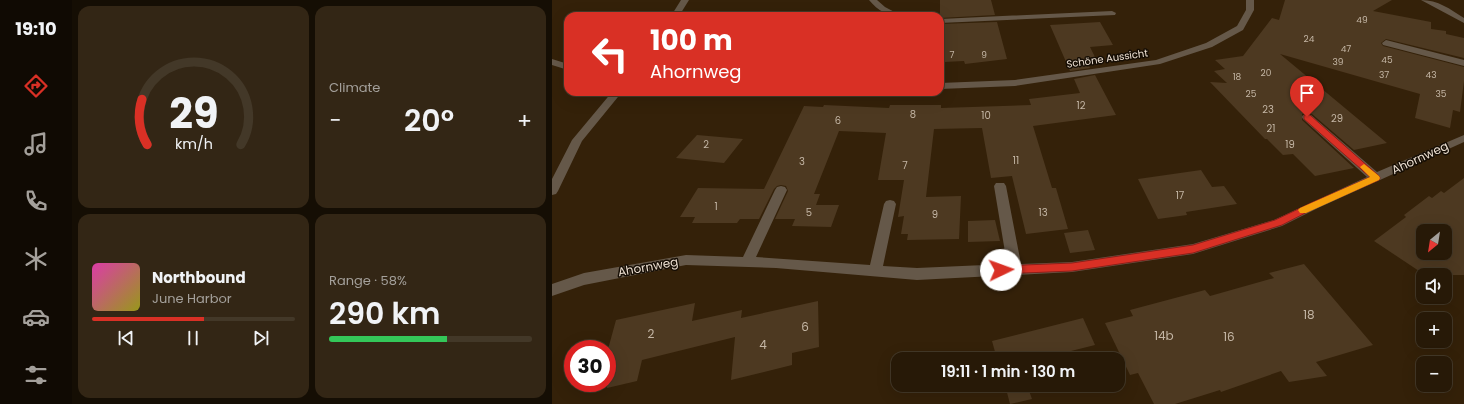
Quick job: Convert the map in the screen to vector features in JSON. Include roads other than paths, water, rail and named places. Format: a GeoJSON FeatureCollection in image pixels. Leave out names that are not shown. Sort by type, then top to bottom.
{"type":"FeatureCollection","features":[{"type":"Feature","properties":{"kind":"street"},"geometry":{"type":"LineString","coordinates":[[678,12],[685,0]]}},
{"type":"Feature","properties":{"kind":"street"},"geometry":{"type":"LineString","coordinates":[[872,0],[882,9],[889,12]]}},
{"type":"Feature","properties":{"kind":"street","name":"Schöne Aussicht"},"geometry":{"type":"LineString","coordinates":[[944,86],[1015,83],[1157,62],[1209,45],[1240,28],[1250,10],[1250,0]]}},
{"type":"Feature","properties":{"kind":"street"},"geometry":{"type":"LineString","coordinates":[[1425,0],[1445,9],[1464,21]]}},
{"type":"Feature","properties":{"kind":"street"},"geometry":{"type":"LineString","coordinates":[[944,21],[1112,13]]}},
{"type":"Feature","properties":{"kind":"street"},"geometry":{"type":"LineString","coordinates":[[1386,43],[1464,63]]}},
{"type":"Feature","properties":{"kind":"street"},"geometry":{"type":"LineString","coordinates":[[552,62],[564,66]]}},
{"type":"Feature","properties":{"kind":"street"},"geometry":{"type":"LineString","coordinates":[[552,191],[577,140],[614,96]]}},
{"type":"Feature","properties":{"kind":"street","name":"Ahornweg"},"geometry":{"type":"LineString","coordinates":[[1307,117],[1376,178]]}},
{"type":"Feature","properties":{"kind":"street","name":"Ahornweg"},"geometry":{"type":"LineString","coordinates":[[552,290],[584,278],[686,260],[747,262],[917,274],[1072,267],[1193,249],[1278,223],[1314,205],[1464,138]]}},
{"type":"Feature","properties":{"kind":"street"},"geometry":{"type":"LineString","coordinates":[[1000,186],[1015,269]]}},
{"type":"Feature","properties":{"kind":"street"},"geometry":{"type":"LineString","coordinates":[[747,262],[780,190]]}},
{"type":"Feature","properties":{"kind":"street"},"geometry":{"type":"LineString","coordinates":[[875,271],[890,204]]}}]}
